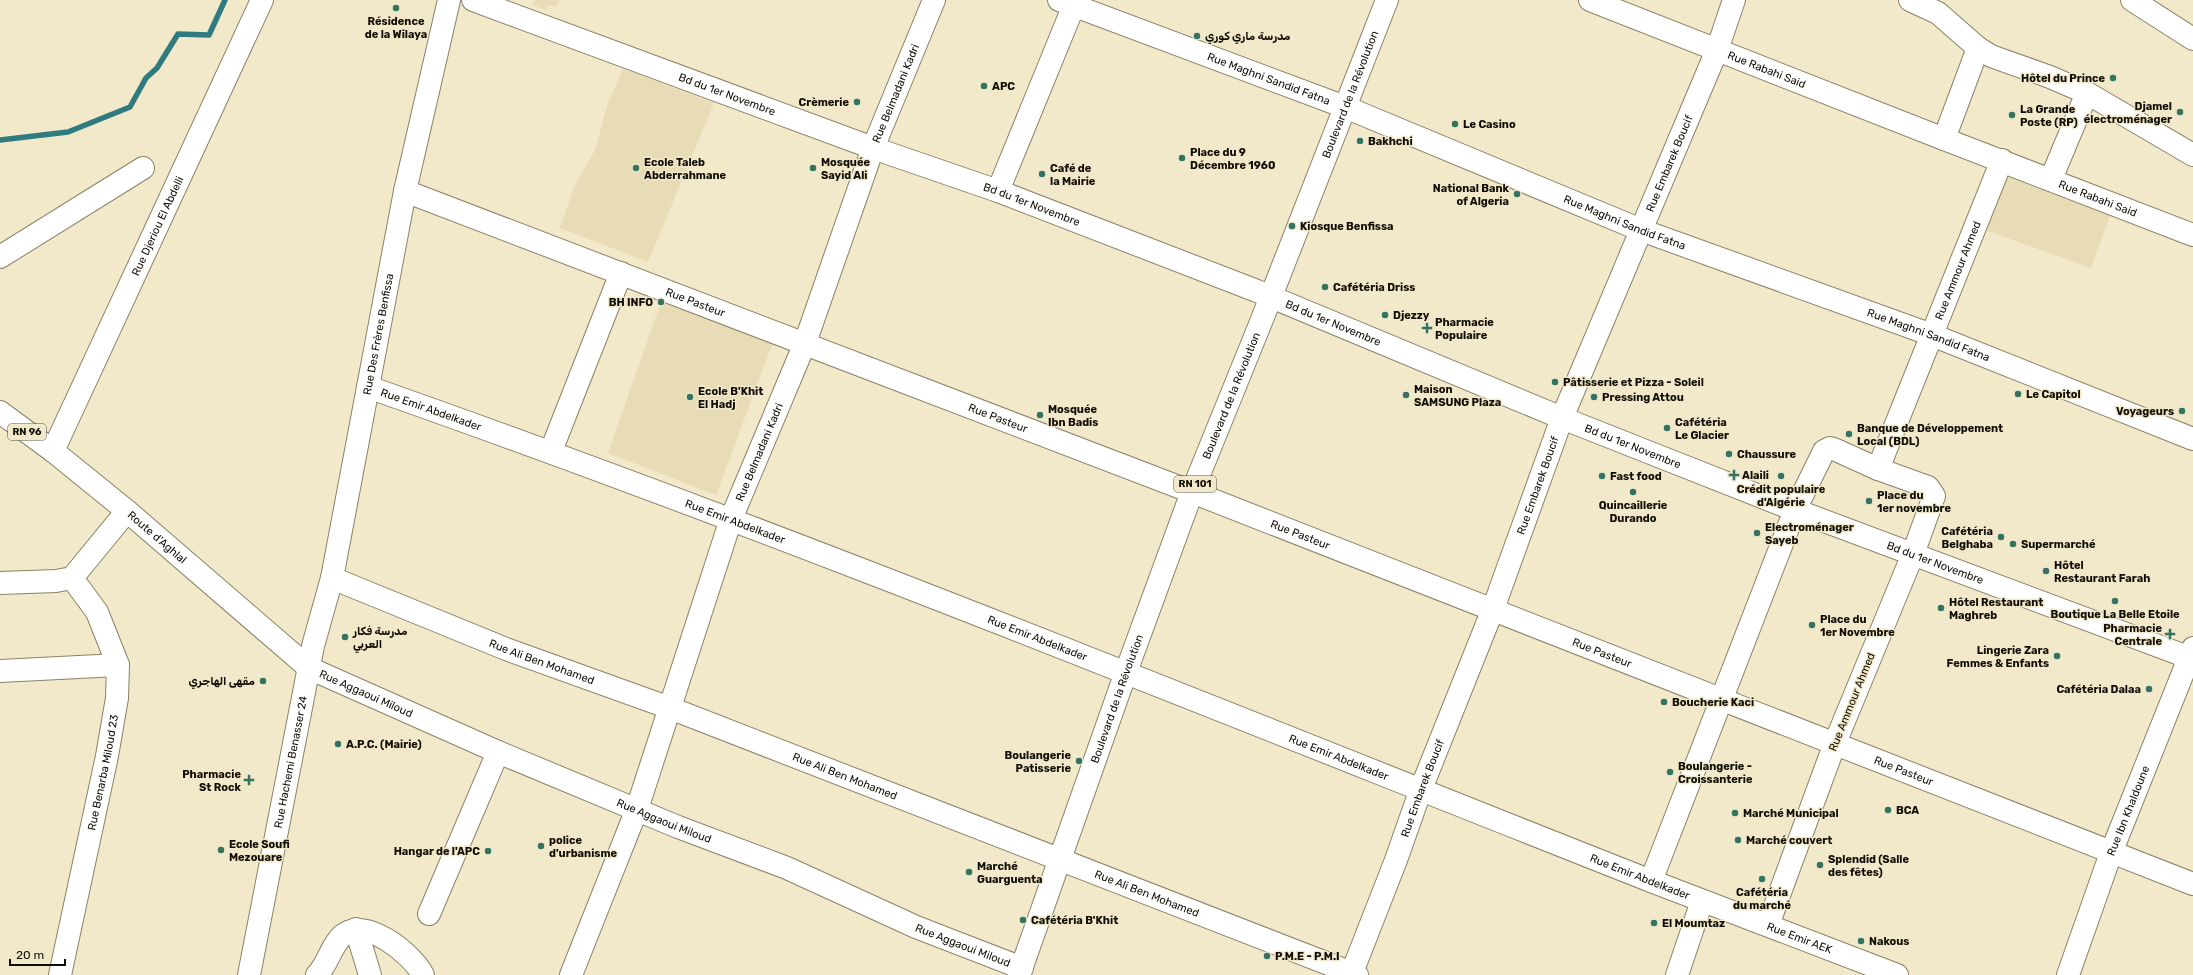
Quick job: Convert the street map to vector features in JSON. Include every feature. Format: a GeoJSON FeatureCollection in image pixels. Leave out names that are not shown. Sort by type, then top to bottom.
{"type":"FeatureCollection","features":[{"type":"Feature","properties":{"kind":"street","name":"Rue Djeriou El Abdelli"},"geometry":{"type":"LineString","coordinates":[[53,452],[262,0]]}},
{"type":"Feature","properties":{"kind":"street","name":"Rue Des Frères Benfissa"},"geometry":{"type":"LineString","coordinates":[[309,668],[332,578],[405,191],[449,0]]}},
{"type":"Feature","properties":{"kind":"street","name":"Bd du 1er Novembre"},"geometry":{"type":"LineString","coordinates":[[473,0],[873,148],[998,191],[1264,294],[1562,418],[1794,510],[2192,655]]}},
{"type":"Feature","properties":{"kind":"street","name":"Rue Belmadani Kadri"},"geometry":{"type":"LineString","coordinates":[[571,975],[637,809],[731,519],[805,343],[873,148],[934,0]]}},
{"type":"Feature","properties":{"kind":"street","name":"Boulevard de la Révolution"},"geometry":{"type":"LineString","coordinates":[[1021,972],[1126,672],[1264,294],[1345,107],[1387,0]]}},
{"type":"Feature","properties":{"kind":"street","name":"Rue Rabahi Said"},"geometry":{"type":"LineString","coordinates":[[1590,0],[2193,235]]}},
{"type":"Feature","properties":{"kind":"street","name":"Rue Embarek Boucif"},"geometry":{"type":"LineString","coordinates":[[1353,974],[1421,789],[1493,609],[1562,418],[1717,50],[1734,0]]}},
{"type":"Feature","properties":{"kind":"street"},"geometry":{"type":"LineString","coordinates":[[1910,0],[1932,6],[1978,48],[1991,56],[2050,77],[2086,93],[2193,155]]}},
{"type":"Feature","properties":{"kind":"street"},"geometry":{"type":"LineString","coordinates":[[2132,0],[2154,6],[2193,39]]}},
{"type":"Feature","properties":{"kind":"street","name":"Rue Maghni Sandid Fatna"},"geometry":{"type":"LineString","coordinates":[[1067,3],[1345,107],[1641,230],[1932,335],[2193,439]]}},
{"type":"Feature","properties":{"kind":"street"},"geometry":{"type":"LineString","coordinates":[[998,191],[1067,3]]}},
{"type":"Feature","properties":{"kind":"street"},"geometry":{"type":"LineString","coordinates":[[1944,138],[1978,48]]}},
{"type":"Feature","properties":{"kind":"street"},"geometry":{"type":"LineString","coordinates":[[2051,179],[2086,93]]}},
{"type":"Feature","properties":{"kind":"street","name":"Rue Ammour Ahmed"},"geometry":{"type":"LineString","coordinates":[[1878,469],[2002,160]]}},
{"type":"Feature","properties":{"kind":"street"},"geometry":{"type":"LineString","coordinates":[[0,257],[143,168]]}},
{"type":"Feature","properties":{"kind":"street","name":"Rue Pasteur"},"geometry":{"type":"LineString","coordinates":[[405,191],[621,272],[1192,492],[1722,698],[2111,853],[2193,884]]}},
{"type":"Feature","properties":{"kind":"street"},"geometry":{"type":"LineString","coordinates":[[551,451],[621,272]]}},
{"type":"Feature","properties":{"kind":"street","name":"Rue Emir Abdelkader"},"geometry":{"type":"LineString","coordinates":[[368,387],[551,451],[731,519],[1126,672],[1702,901]]}},
{"type":"Feature","properties":{"kind":"street","name":"Route d'Aghlal"},"geometry":{"type":"LineString","coordinates":[[0,412],[53,452],[127,512],[309,668]]}},
{"type":"Feature","properties":{"kind":"street","name":"Rue Ammour Ahmed"},"geometry":{"type":"LineString","coordinates":[[1651,881],[1794,510],[1821,455],[1827,449],[1836,450],[1878,469],[1928,487],[1934,496],[1913,554],[1835,743],[1768,925]]}},
{"type":"Feature","properties":{"kind":"street"},"geometry":{"type":"LineString","coordinates":[[0,583],[56,581],[72,578],[127,512]]}},
{"type":"Feature","properties":{"kind":"street","name":"Rue Benarba Miloud 23"},"geometry":{"type":"LineString","coordinates":[[60,975],[108,756],[117,698],[118,665],[97,612],[72,578]]}},
{"type":"Feature","properties":{"kind":"street","name":"Rue Ali Ben Mohamed"},"geometry":{"type":"LineString","coordinates":[[332,578],[506,649],[670,708],[1353,974]]}},
{"type":"Feature","properties":{"kind":"street","name":"Rue Ibn Khaldoune"},"geometry":{"type":"LineString","coordinates":[[2068,975],[2111,853],[2192,655]]}},
{"type":"Feature","properties":{"kind":"street"},"geometry":{"type":"LineString","coordinates":[[0,671],[118,665]]}},
{"type":"Feature","properties":{"kind":"street","name":"Rue Aggaoui Miloud"},"geometry":{"type":"LineString","coordinates":[[309,668],[498,752],[787,868],[916,928],[1021,972]]}},
{"type":"Feature","properties":{"kind":"street","name":"Rue Hachemi Benasser 24"},"geometry":{"type":"LineString","coordinates":[[249,975],[309,668]]}},
{"type":"Feature","properties":{"kind":"street"},"geometry":{"type":"LineString","coordinates":[[430,914],[498,752]]}},
{"type":"Feature","properties":{"kind":"street"},"geometry":{"type":"LineString","coordinates":[[1677,975],[1702,901]]}},
{"type":"Feature","properties":{"kind":"street","name":"Rue Emir AEK"},"geometry":{"type":"LineString","coordinates":[[1702,901],[1897,975]]}},
{"type":"Feature","properties":{"kind":"street"},"geometry":{"type":"LineString","coordinates":[[356,929],[370,975]]}},
{"type":"Feature","properties":{"kind":"street"},"geometry":{"type":"LineString","coordinates":[[317,975],[343,935],[356,929],[375,933],[390,942],[406,954],[420,968],[424,975]]}},
{"type":"Feature","properties":{"kind":"shaded area"},"geometry":{"type":"Polygon","coordinates":[[[534,0],[559,0],[556,7],[548,5],[546,10],[532,5],[534,0]]]}},
{"type":"Feature","properties":{"kind":"shaded area","name":"Ecole Taleb Abderrahmane"},"geometry":{"type":"Polygon","coordinates":[[[623,69],[714,103],[648,262],[560,228],[574,187],[595,150],[608,103],[623,69]]]}},
{"type":"Feature","properties":{"kind":"shaded area"},"geometry":{"type":"Polygon","coordinates":[[[2006,170],[2112,210],[2091,268],[1985,230],[2006,170]]]}},
{"type":"Feature","properties":{"kind":"shaded area","name":"Ecole B'Khit El Hadj"},"geometry":{"type":"Polygon","coordinates":[[[661,302],[773,342],[716,495],[608,453],[661,302]]]}},
{"type":"Feature","properties":{"kind":"waterway"},"geometry":{"type":"LineString","coordinates":[[0,140],[68,132],[130,107],[146,78],[157,68],[178,34],[209,35],[225,0]]}},
{"type":"Feature","properties":{"kind":"place","name":"Résidence de la Wilaya"},"geometry":{"type":"Point","coordinates":[396,8]}},
{"type":"Feature","properties":{"kind":"place","name":"مدرسة ماري كوري"},"geometry":{"type":"Point","coordinates":[1197,36]}},
{"type":"Feature","properties":{"kind":"place","name":"Hôtel du Prince"},"geometry":{"type":"Point","coordinates":[2113,78]}},
{"type":"Feature","properties":{"kind":"place","name":"APC"},"geometry":{"type":"Point","coordinates":[984,86]}},
{"type":"Feature","properties":{"kind":"place","name":"Crèmerie"},"geometry":{"type":"Point","coordinates":[857,102]}},
{"type":"Feature","properties":{"kind":"place","name":"Djamel électroménager"},"geometry":{"type":"Point","coordinates":[2180,112]}},
{"type":"Feature","properties":{"kind":"place","name":"La Grande Poste (RP)"},"geometry":{"type":"Point","coordinates":[2012,115]}},
{"type":"Feature","properties":{"kind":"place","name":"Le Casino"},"geometry":{"type":"Point","coordinates":[1455,124]}},
{"type":"Feature","properties":{"kind":"place","name":"Bakhchi"},"geometry":{"type":"Point","coordinates":[1360,141]}},
{"type":"Feature","properties":{"kind":"place","name":"Place du 9 Décembre 1960"},"geometry":{"type":"Point","coordinates":[1182,158]}},
{"type":"Feature","properties":{"kind":"place","name":"Ecole Taleb Abderrahmane"},"geometry":{"type":"Point","coordinates":[636,168]}},
{"type":"Feature","properties":{"kind":"place","name":"Mosquée Sayid Ali"},"geometry":{"type":"Point","coordinates":[813,168]}},
{"type":"Feature","properties":{"kind":"place","name":"Café de la Mairie"},"geometry":{"type":"Point","coordinates":[1042,174]}},
{"type":"Feature","properties":{"kind":"place","name":"National Bank of Algeria"},"geometry":{"type":"Point","coordinates":[1517,194]}},
{"type":"Feature","properties":{"kind":"place","name":"Kiosque Benfissa"},"geometry":{"type":"Point","coordinates":[1292,226]}},
{"type":"Feature","properties":{"kind":"place","name":"Cafétéria Driss"},"geometry":{"type":"Point","coordinates":[1325,287]}},
{"type":"Feature","properties":{"kind":"place","name":"BH INFO"},"geometry":{"type":"Point","coordinates":[661,302]}},
{"type":"Feature","properties":{"kind":"place","name":"Djezzy"},"geometry":{"type":"Point","coordinates":[1385,315]}},
{"type":"Feature","properties":{"kind":"place","name":"Pharmacie Populaire"},"geometry":{"type":"Point","coordinates":[1427,328]}},
{"type":"Feature","properties":{"kind":"place","name":"Pâtisserie et Pizza - Soleil"},"geometry":{"type":"Point","coordinates":[1555,382]}},
{"type":"Feature","properties":{"kind":"place","name":"Le Capitol"},"geometry":{"type":"Point","coordinates":[2018,394]}},
{"type":"Feature","properties":{"kind":"place","name":"Maison SAMSUNG Plaza"},"geometry":{"type":"Point","coordinates":[1406,395]}},
{"type":"Feature","properties":{"kind":"place","name":"Ecole B'Khit El Hadj"},"geometry":{"type":"Point","coordinates":[690,397]}},
{"type":"Feature","properties":{"kind":"place","name":"Pressing Attou"},"geometry":{"type":"Point","coordinates":[1594,397]}},
{"type":"Feature","properties":{"kind":"place","name":"Voyageurs"},"geometry":{"type":"Point","coordinates":[2182,411]}},
{"type":"Feature","properties":{"kind":"place","name":"Mosquée Ibn Badis"},"geometry":{"type":"Point","coordinates":[1040,415]}},
{"type":"Feature","properties":{"kind":"place","name":"Cafétéria Le Glacier"},"geometry":{"type":"Point","coordinates":[1667,428]}},
{"type":"Feature","properties":{"kind":"place","name":"Banque de Développement Local (BDL)"},"geometry":{"type":"Point","coordinates":[1849,434]}},
{"type":"Feature","properties":{"kind":"place","name":"Chaussure"},"geometry":{"type":"Point","coordinates":[1729,454]}},
{"type":"Feature","properties":{"kind":"place","name":"Alaili"},"geometry":{"type":"Point","coordinates":[1734,475]}},
{"type":"Feature","properties":{"kind":"place","name":"Fast food"},"geometry":{"type":"Point","coordinates":[1602,476]}},
{"type":"Feature","properties":{"kind":"place","name":"Crédit populaire d'Algérie"},"geometry":{"type":"Point","coordinates":[1781,476]}},
{"type":"Feature","properties":{"kind":"place","name":"Quincaillerie Durando"},"geometry":{"type":"Point","coordinates":[1633,492]}},
{"type":"Feature","properties":{"kind":"place","name":"Place du 1er novembre"},"geometry":{"type":"Point","coordinates":[1869,501]}},
{"type":"Feature","properties":{"kind":"place","name":"Electroménager Sayeb"},"geometry":{"type":"Point","coordinates":[1757,533]}},
{"type":"Feature","properties":{"kind":"place","name":"Cafétéria Belghaba"},"geometry":{"type":"Point","coordinates":[2001,537]}},
{"type":"Feature","properties":{"kind":"place","name":"Supermarché"},"geometry":{"type":"Point","coordinates":[2013,544]}},
{"type":"Feature","properties":{"kind":"place","name":"Hôtel Restaurant Farah"},"geometry":{"type":"Point","coordinates":[2046,571]}},
{"type":"Feature","properties":{"kind":"place","name":"Boutique La Belle Etoile"},"geometry":{"type":"Point","coordinates":[2115,601]}},
{"type":"Feature","properties":{"kind":"place","name":"Hôtel Restaurant Maghreb"},"geometry":{"type":"Point","coordinates":[1941,608]}},
{"type":"Feature","properties":{"kind":"place","name":"Place du 1er Novembre"},"geometry":{"type":"Point","coordinates":[1812,625]}},
{"type":"Feature","properties":{"kind":"place","name":"Pharmacie Centrale"},"geometry":{"type":"Point","coordinates":[2170,634]}},
{"type":"Feature","properties":{"kind":"place","name":"مدرسة فكار العربي"},"geometry":{"type":"Point","coordinates":[345,637]}},
{"type":"Feature","properties":{"kind":"place","name":"Lingerie Zara Femmes & Enfants"},"geometry":{"type":"Point","coordinates":[2057,656]}},
{"type":"Feature","properties":{"kind":"place","name":"مقهى الهاجري"},"geometry":{"type":"Point","coordinates":[263,681]}},
{"type":"Feature","properties":{"kind":"place","name":"Cafétéria Dalaa"},"geometry":{"type":"Point","coordinates":[2149,689]}},
{"type":"Feature","properties":{"kind":"place","name":"Boucherie Kaci"},"geometry":{"type":"Point","coordinates":[1664,702]}},
{"type":"Feature","properties":{"kind":"place","name":"A.P.C. (Mairie)"},"geometry":{"type":"Point","coordinates":[338,744]}},
{"type":"Feature","properties":{"kind":"place","name":"Boulangerie Patisserie"},"geometry":{"type":"Point","coordinates":[1079,761]}},
{"type":"Feature","properties":{"kind":"place","name":"Boulangerie - Croissanterie"},"geometry":{"type":"Point","coordinates":[1670,772]}},
{"type":"Feature","properties":{"kind":"place","name":"Pharmacie St Rock"},"geometry":{"type":"Point","coordinates":[249,780]}},
{"type":"Feature","properties":{"kind":"place","name":"BCA"},"geometry":{"type":"Point","coordinates":[1888,810]}},
{"type":"Feature","properties":{"kind":"place","name":"Marché Municipal"},"geometry":{"type":"Point","coordinates":[1735,813]}},
{"type":"Feature","properties":{"kind":"place","name":"Marché couvert"},"geometry":{"type":"Point","coordinates":[1738,840]}},
{"type":"Feature","properties":{"kind":"place","name":"police d'urbanisme"},"geometry":{"type":"Point","coordinates":[541,846]}},
{"type":"Feature","properties":{"kind":"place","name":"Ecole Soufi Mezouare"},"geometry":{"type":"Point","coordinates":[221,850]}},
{"type":"Feature","properties":{"kind":"place","name":"Hangar de l'APC"},"geometry":{"type":"Point","coordinates":[488,851]}},
{"type":"Feature","properties":{"kind":"place","name":"Splendid (Salle des fêtes)"},"geometry":{"type":"Point","coordinates":[1820,865]}},
{"type":"Feature","properties":{"kind":"place","name":"Marché Guarguenta"},"geometry":{"type":"Point","coordinates":[969,872]}},
{"type":"Feature","properties":{"kind":"place","name":"Cafétéria du marché"},"geometry":{"type":"Point","coordinates":[1762,879]}},
{"type":"Feature","properties":{"kind":"place","name":"Cafétéria B'Khit"},"geometry":{"type":"Point","coordinates":[1023,920]}},
{"type":"Feature","properties":{"kind":"place","name":"El Moumtaz"},"geometry":{"type":"Point","coordinates":[1654,923]}},
{"type":"Feature","properties":{"kind":"place","name":"Nakous"},"geometry":{"type":"Point","coordinates":[1861,941]}},
{"type":"Feature","properties":{"kind":"place","name":"P.M.E - P.M.I"},"geometry":{"type":"Point","coordinates":[1267,956]}}]}
